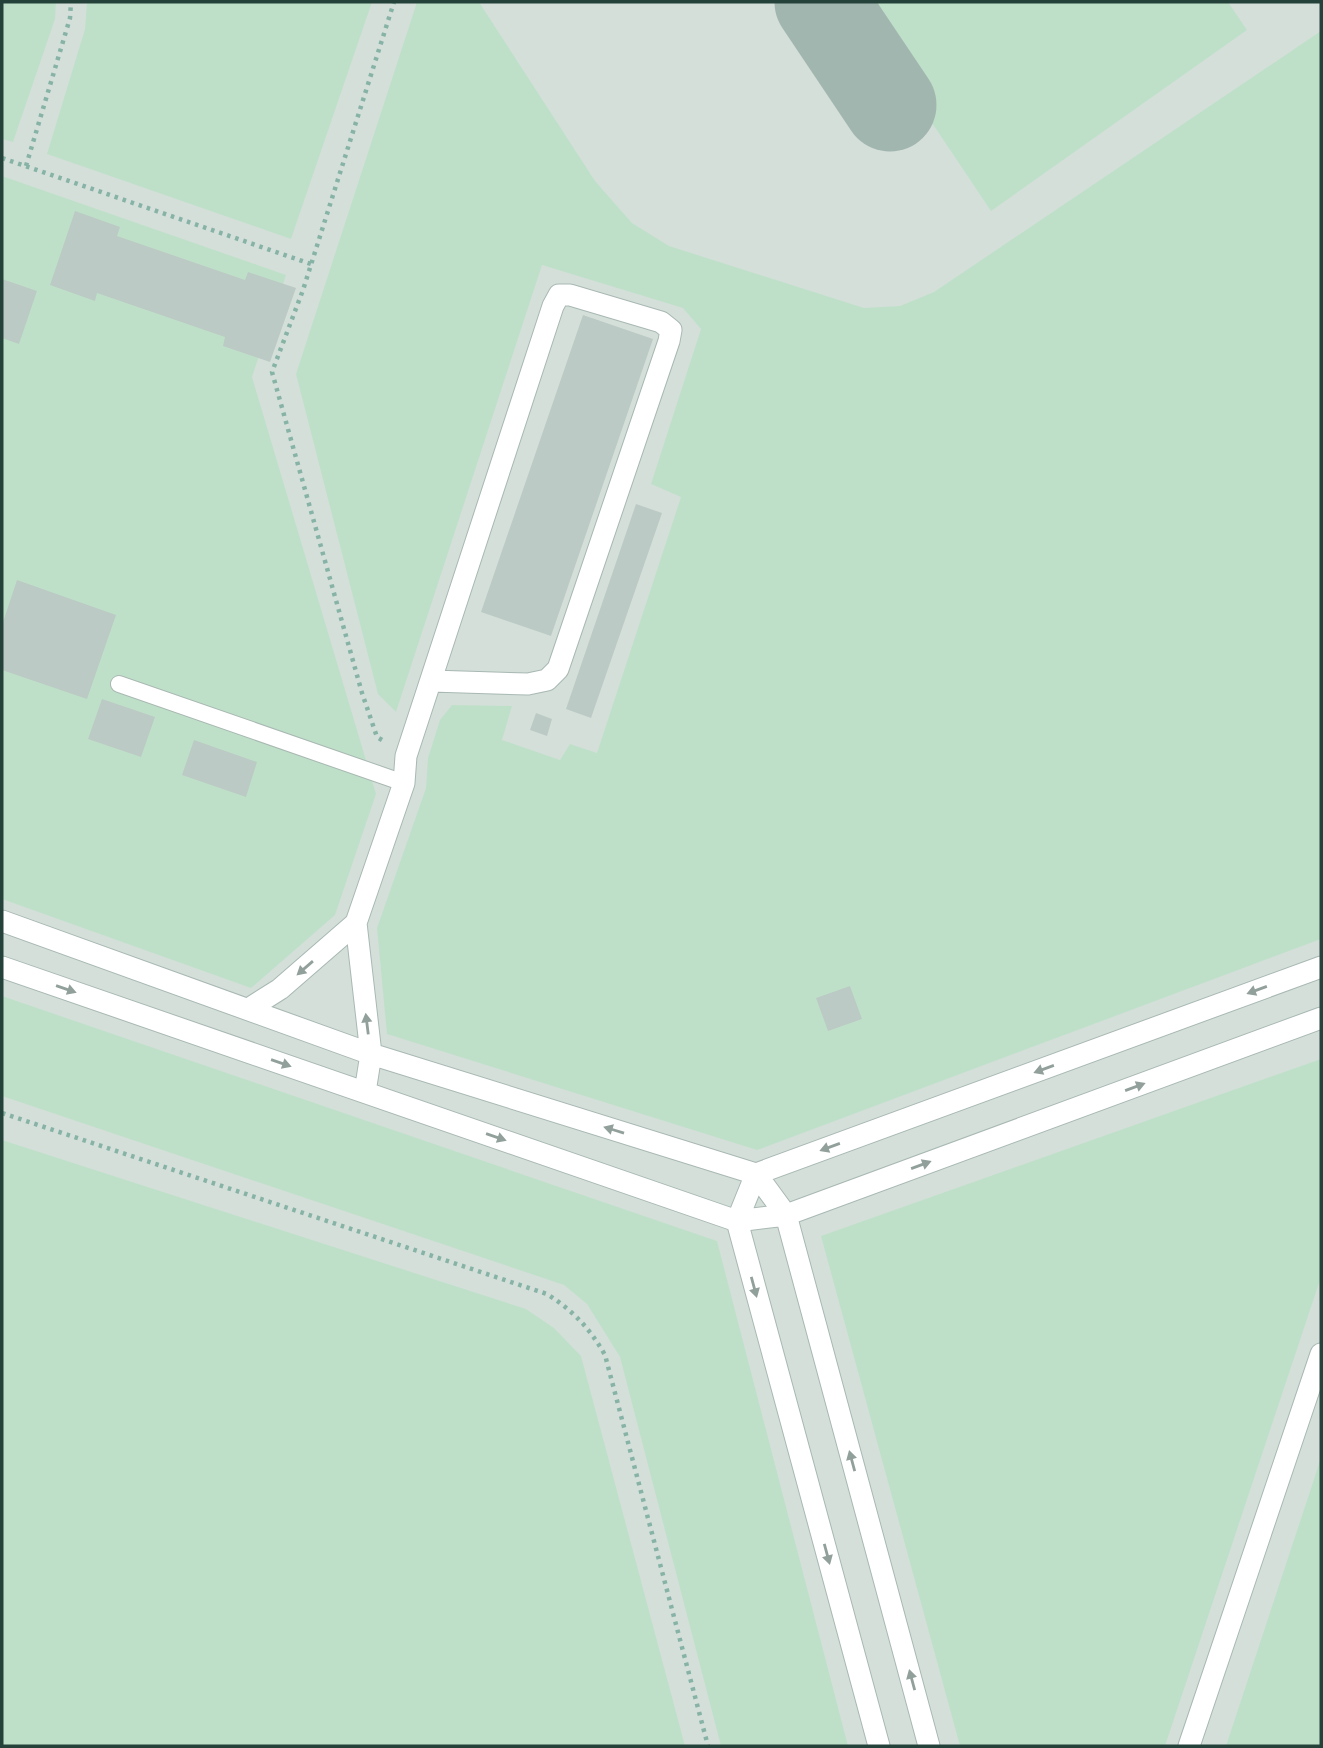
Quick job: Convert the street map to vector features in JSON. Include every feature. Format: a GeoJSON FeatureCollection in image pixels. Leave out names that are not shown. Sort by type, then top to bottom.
{"type":"FeatureCollection","features":[{"type":"Feature","properties":{"kind":"street"},"geometry":{"type":"LineString","coordinates":[[365,1091],[370,1054],[356,923],[404,783],[406,756],[559,295],[570,295],[661,322],[671,330],[669,341],[558,669],[547,680],[528,684],[431,681]]}},
{"type":"Feature","properties":{"kind":"street"},"geometry":{"type":"LineString","coordinates":[[2,921],[250,1008],[370,1054],[756,1174],[786,1215],[929,1746]]}},
{"type":"Feature","properties":{"kind":"street"},"geometry":{"type":"LineString","coordinates":[[250,1008],[281,989],[356,923]]}},
{"type":"Feature","properties":{"kind":"street"},"geometry":{"type":"LineString","coordinates":[[2,967],[737,1221],[786,1215],[1321,1018]]}},
{"type":"Feature","properties":{"kind":"street"},"geometry":{"type":"LineString","coordinates":[[879,1746],[737,1221],[756,1174],[1321,967]]}},
{"type":"Feature","properties":{"kind":"street"},"geometry":{"type":"LineString","coordinates":[[1188,1746],[1321,1354]]}},
{"type":"Feature","properties":{"kind":"lane"},"geometry":{"type":"LineString","coordinates":[[119,684],[404,783]]}},
{"type":"Feature","properties":{"kind":"path"},"geometry":{"type":"LineString","coordinates":[[26,166],[70,18],[71,2]]}},
{"type":"Feature","properties":{"kind":"path"},"geometry":{"type":"LineString","coordinates":[[394,2],[311,264],[272,372],[362,694],[377,737],[406,756]]}},
{"type":"Feature","properties":{"kind":"path"},"geometry":{"type":"LineString","coordinates":[[2,158],[311,264]]}},
{"type":"Feature","properties":{"kind":"path"},"geometry":{"type":"LineString","coordinates":[[2,1113],[547,1294],[572,1310],[591,1331],[605,1355],[708,1746]]}},
{"type":"Feature","properties":{"kind":"shaded area"},"geometry":{"type":"Polygon","coordinates":[[[2,2],[1321,2],[1321,1746],[2,1746],[2,2]]]}},
{"type":"Feature","properties":{"kind":"green space"},"geometry":{"type":"Polygon","coordinates":[[[2,2],[56,2],[55,19],[13,142],[2,139],[2,2]]]}},
{"type":"Feature","properties":{"kind":"green space"},"geometry":{"type":"Polygon","coordinates":[[[87,2],[372,2],[291,239],[47,154],[85,29],[87,2]]]}},
{"type":"Feature","properties":{"kind":"green space"},"geometry":{"type":"Polygon","coordinates":[[[417,2],[479,2],[595,181],[632,223],[669,246],[864,308],[900,306],[934,292],[1321,31],[1321,939],[757,1150],[387,1034],[377,928],[426,788],[428,758],[440,720],[452,705],[512,706],[502,740],[560,760],[570,744],[597,753],[681,497],[651,484],[701,329],[683,308],[542,265],[396,712],[378,694],[296,374],[417,2]]]}},
{"type":"Feature","properties":{"kind":"green space"},"geometry":{"type":"Polygon","coordinates":[[[851,2],[1228,2],[1247,30],[991,211],[851,2]]]}},
{"type":"Feature","properties":{"kind":"green space"},"geometry":{"type":"Polygon","coordinates":[[[2,176],[286,275],[252,377],[376,794],[335,915],[251,988],[2,899],[2,176]]]}},
{"type":"Feature","properties":{"kind":"green space"},"geometry":{"type":"Polygon","coordinates":[[[2,996],[717,1241],[848,1746],[721,1746],[620,1357],[587,1304],[564,1285],[2,1096],[2,996]]]}},
{"type":"Feature","properties":{"kind":"green space"},"geometry":{"type":"Polygon","coordinates":[[[1321,1059],[1321,1277],[1165,1746],[960,1746],[821,1236],[1321,1059]]]}},
{"type":"Feature","properties":{"kind":"green space"},"geometry":{"type":"Polygon","coordinates":[[[2,1140],[526,1309],[554,1328],[581,1356],[685,1746],[2,1746],[2,1140]]]}},
{"type":"Feature","properties":{"kind":"green space"},"geometry":{"type":"Polygon","coordinates":[[[1321,1458],[1321,1746],[1226,1746],[1321,1458]]]}},
{"type":"Feature","properties":{"kind":"building"},"geometry":{"type":"Polygon","coordinates":[[[75,211],[120,227],[117,236],[245,280],[248,272],[296,288],[270,362],[223,346],[225,337],[97,293],[95,301],[50,285],[75,211]]]}},
{"type":"Feature","properties":{"kind":"building"},"geometry":{"type":"Polygon","coordinates":[[[2,279],[37,291],[19,344],[2,338],[2,279]]]}},
{"type":"Feature","properties":{"kind":"building"},"geometry":{"type":"Polygon","coordinates":[[[583,315],[653,339],[551,636],[481,612],[583,315]]]}},
{"type":"Feature","properties":{"kind":"building"},"geometry":{"type":"Polygon","coordinates":[[[636,504],[662,513],[591,718],[566,709],[636,504]]]}},
{"type":"Feature","properties":{"kind":"building"},"geometry":{"type":"Polygon","coordinates":[[[17,580],[116,615],[87,699],[2,670],[2,625],[17,580]]]}},
{"type":"Feature","properties":{"kind":"building"},"geometry":{"type":"Polygon","coordinates":[[[102,699],[155,717],[141,757],[88,739],[102,699]]]}},
{"type":"Feature","properties":{"kind":"building"},"geometry":{"type":"Polygon","coordinates":[[[536,713],[552,719],[547,736],[530,730],[536,713]]]}},
{"type":"Feature","properties":{"kind":"building"},"geometry":{"type":"Polygon","coordinates":[[[194,740],[257,762],[246,797],[182,775],[194,740]]]}},
{"type":"Feature","properties":{"kind":"building"},"geometry":{"type":"Polygon","coordinates":[[[850,986],[862,1019],[828,1031],[816,998],[850,986]]]}},
{"type":"Feature","properties":{"kind":"taxiway"},"geometry":{"type":"LineString","coordinates":[[821,2],[890,105]]}}]}
